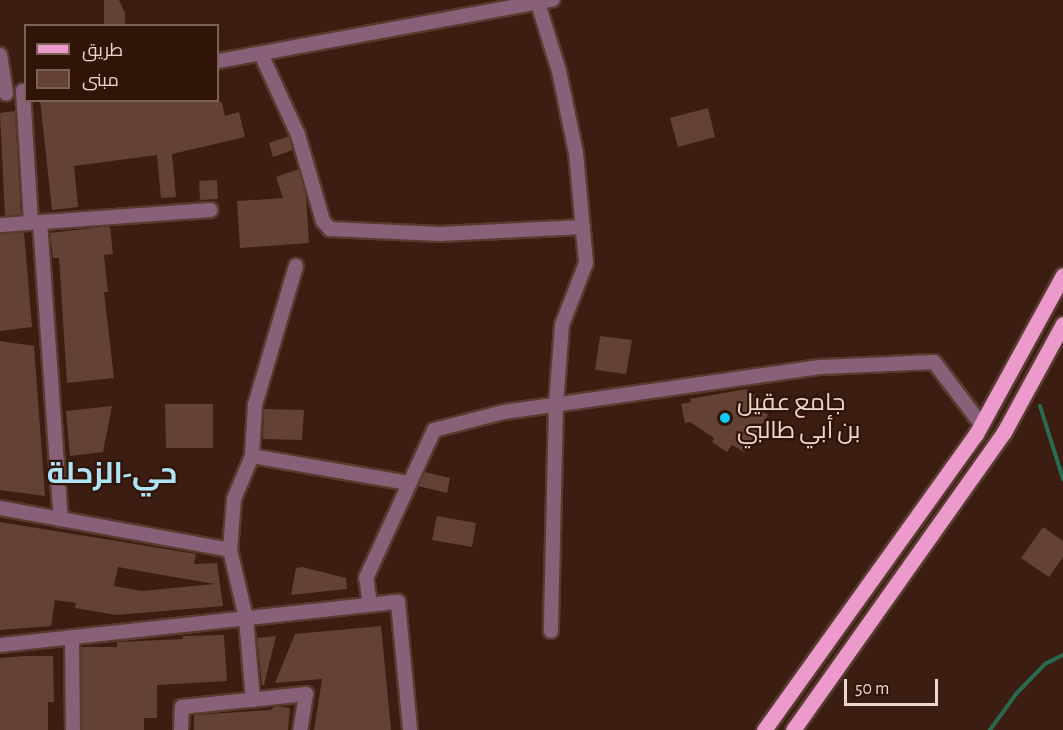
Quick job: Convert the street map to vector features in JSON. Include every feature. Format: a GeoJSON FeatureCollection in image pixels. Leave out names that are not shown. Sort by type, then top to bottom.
{"type":"FeatureCollection","features":[{"type":"Feature","properties":{"kind":"main road"},"geometry":{"type":"LineString","coordinates":[[764,730],[981,424],[1063,275]]}},
{"type":"Feature","properties":{"kind":"main road"},"geometry":{"type":"LineString","coordinates":[[793,730],[1004,432],[1062,329]]}},
{"type":"Feature","properties":{"kind":"street"},"geometry":{"type":"LineString","coordinates":[[219,61],[552,0]]}},
{"type":"Feature","properties":{"kind":"street"},"geometry":{"type":"LineString","coordinates":[[538,2],[559,71],[576,153],[586,263],[562,325],[556,405],[551,631]]}},
{"type":"Feature","properties":{"kind":"street"},"geometry":{"type":"LineString","coordinates":[[261,54],[298,135],[323,221],[330,229],[440,234],[583,227]]}},
{"type":"Feature","properties":{"kind":"street"},"geometry":{"type":"LineString","coordinates":[[0,55],[3,95],[24,91]]}},
{"type":"Feature","properties":{"kind":"street"},"geometry":{"type":"LineString","coordinates":[[25,102],[61,519]]}},
{"type":"Feature","properties":{"kind":"street"},"geometry":{"type":"LineString","coordinates":[[0,225],[210,210]]}},
{"type":"Feature","properties":{"kind":"street"},"geometry":{"type":"LineString","coordinates":[[253,699],[246,618],[230,550],[234,499],[252,456],[255,405],[296,266]]}},
{"type":"Feature","properties":{"kind":"street"},"geometry":{"type":"LineString","coordinates":[[370,605],[366,578],[434,430],[504,412],[822,367],[934,362],[981,424]]}},
{"type":"Feature","properties":{"kind":"street"},"geometry":{"type":"LineString","coordinates":[[252,456],[409,483]]}},
{"type":"Feature","properties":{"kind":"street"},"geometry":{"type":"LineString","coordinates":[[0,508],[230,550]]}},
{"type":"Feature","properties":{"kind":"street"},"geometry":{"type":"LineString","coordinates":[[0,645],[398,602],[410,730]]}},
{"type":"Feature","properties":{"kind":"street"},"geometry":{"type":"LineString","coordinates":[[72,637],[73,730]]}},
{"type":"Feature","properties":{"kind":"street"},"geometry":{"type":"LineString","coordinates":[[181,730],[182,707],[306,694],[300,730]]}},
{"type":"Feature","properties":{"kind":"building"},"geometry":{"type":"Polygon","coordinates":[[[104,0],[119,0],[125,13],[125,24],[104,24],[104,0]]]}},
{"type":"Feature","properties":{"kind":"building"},"geometry":{"type":"Polygon","coordinates":[[[219,101],[222,103],[225,116],[239,112],[245,137],[172,154],[176,197],[161,198],[157,155],[74,166],[78,207],[52,210],[40,102],[219,101]]]}},
{"type":"Feature","properties":{"kind":"building"},"geometry":{"type":"Polygon","coordinates":[[[708,108],[715,137],[678,147],[670,118],[708,108]]]}},
{"type":"Feature","properties":{"kind":"building"},"geometry":{"type":"Polygon","coordinates":[[[15,111],[21,214],[5,216],[0,113],[15,111]]]}},
{"type":"Feature","properties":{"kind":"building"},"geometry":{"type":"Polygon","coordinates":[[[289,136],[293,150],[273,157],[269,143],[289,136]]]}},
{"type":"Feature","properties":{"kind":"building"},"geometry":{"type":"Polygon","coordinates":[[[299,169],[306,195],[309,243],[240,248],[237,201],[283,198],[276,177],[299,169]]]}},
{"type":"Feature","properties":{"kind":"building"},"geometry":{"type":"Polygon","coordinates":[[[217,180],[218,199],[200,200],[199,181],[217,180]]]}},
{"type":"Feature","properties":{"kind":"building"},"geometry":{"type":"Polygon","coordinates":[[[110,226],[113,254],[104,255],[108,292],[104,292],[114,378],[67,383],[59,258],[53,258],[50,233],[110,226]]]}},
{"type":"Feature","properties":{"kind":"building"},"geometry":{"type":"Polygon","coordinates":[[[24,232],[32,327],[0,331],[0,234],[24,232]]]}},
{"type":"Feature","properties":{"kind":"building"},"geometry":{"type":"Polygon","coordinates":[[[600,336],[632,340],[626,374],[595,370],[600,336]]]}},
{"type":"Feature","properties":{"kind":"building"},"geometry":{"type":"Polygon","coordinates":[[[0,341],[34,346],[45,496],[0,490],[0,341]]]}},
{"type":"Feature","properties":{"kind":"building","name":"جامع عقيل بن أبي طالبي"},"geometry":{"type":"Polygon","coordinates":[[[746,389],[762,400],[757,408],[768,415],[744,452],[732,445],[727,452],[712,442],[714,438],[690,422],[685,423],[681,404],[691,402],[690,399],[746,389]]]}},
{"type":"Feature","properties":{"kind":"building"},"geometry":{"type":"Polygon","coordinates":[[[165,404],[213,404],[213,448],[166,448],[165,404]]]}},
{"type":"Feature","properties":{"kind":"building"},"geometry":{"type":"Polygon","coordinates":[[[112,406],[103,452],[70,456],[66,411],[112,406]]]}},
{"type":"Feature","properties":{"kind":"building"},"geometry":{"type":"Polygon","coordinates":[[[264,409],[304,410],[302,440],[263,439],[264,409]]]}},
{"type":"Feature","properties":{"kind":"building"},"geometry":{"type":"Polygon","coordinates":[[[425,472],[450,478],[447,493],[418,486],[425,472]]]}},
{"type":"Feature","properties":{"kind":"building"},"geometry":{"type":"Polygon","coordinates":[[[437,516],[476,523],[472,547],[432,540],[437,516]]]}},
{"type":"Feature","properties":{"kind":"building"},"geometry":{"type":"Polygon","coordinates":[[[0,522],[196,554],[194,564],[217,563],[223,606],[116,615],[75,608],[76,603],[55,600],[51,626],[0,630],[0,522]],[[118,567],[114,586],[142,591],[215,584],[118,567]]]}},
{"type":"Feature","properties":{"kind":"building"},"geometry":{"type":"Polygon","coordinates":[[[1043,527],[1063,541],[1063,557],[1049,577],[1021,558],[1043,527]]]}},
{"type":"Feature","properties":{"kind":"building"},"geometry":{"type":"Polygon","coordinates":[[[302,567],[346,578],[347,589],[291,595],[296,568],[302,567]]]}},
{"type":"Feature","properties":{"kind":"building"},"geometry":{"type":"Polygon","coordinates":[[[381,626],[391,730],[314,730],[322,679],[275,683],[295,634],[381,626]]]}},
{"type":"Feature","properties":{"kind":"building"},"geometry":{"type":"Polygon","coordinates":[[[224,635],[227,681],[157,685],[157,718],[144,718],[144,730],[82,730],[81,647],[117,647],[117,642],[224,635]]]}},
{"type":"Feature","properties":{"kind":"building"},"geometry":{"type":"Polygon","coordinates":[[[276,636],[264,685],[262,685],[257,638],[276,636]]]}},
{"type":"Feature","properties":{"kind":"building"},"geometry":{"type":"Polygon","coordinates":[[[53,656],[54,702],[48,702],[48,730],[0,730],[0,658],[53,656]]]}},
{"type":"Feature","properties":{"kind":"building"},"geometry":{"type":"Polygon","coordinates":[[[275,706],[290,708],[288,730],[194,730],[194,715],[271,710],[275,706]]]}},
{"type":"Feature","properties":{"kind":"waterway"},"geometry":{"type":"LineString","coordinates":[[1040,406],[1063,479]]}},
{"type":"Feature","properties":{"kind":"waterway"},"geometry":{"type":"LineString","coordinates":[[990,730],[1016,694],[1045,664],[1063,655]]}},
{"type":"Feature","properties":{"kind":"place","name":"جامع عقيل بن أبي طالبي"},"geometry":{"type":"Point","coordinates":[725,418]}},
{"type":"Feature","properties":{"kind":"district","name":"حي-الزحلة"},"geometry":{"type":"Point","coordinates":[112,474]}}]}
